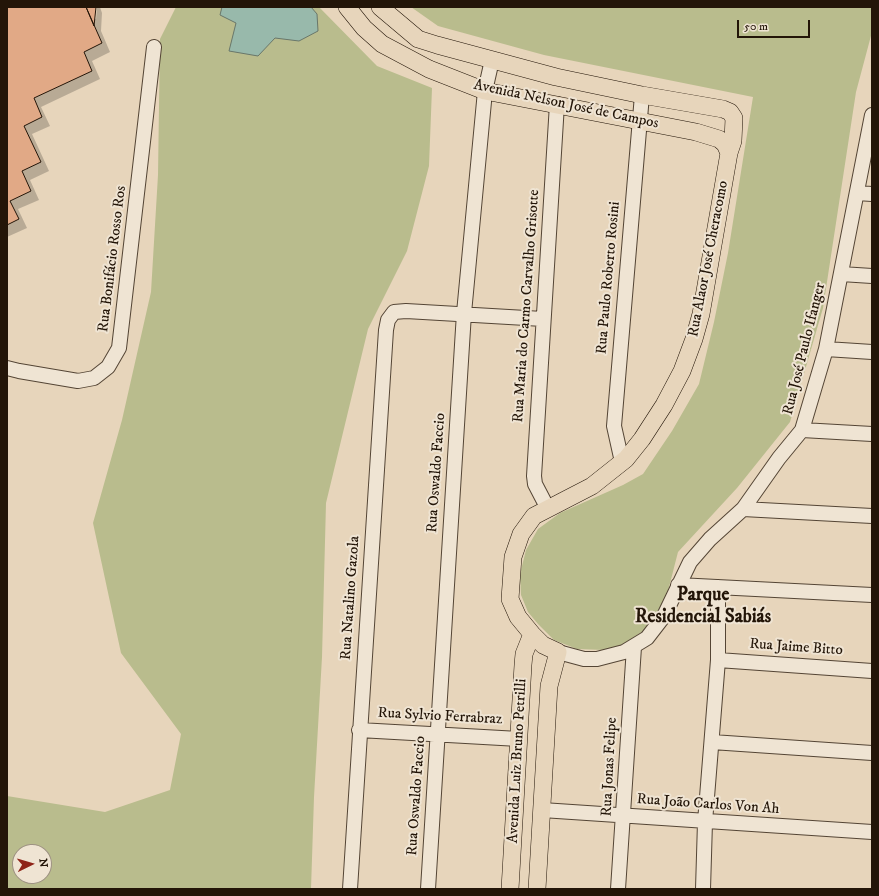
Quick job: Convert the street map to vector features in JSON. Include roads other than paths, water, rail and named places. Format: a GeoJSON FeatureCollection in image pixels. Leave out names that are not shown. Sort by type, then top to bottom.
{"type":"FeatureCollection","features":[{"type":"Feature","properties":{"kind":"main road","name":"Avenida Nelson José de Campos"},"geometry":{"type":"LineString","coordinates":[[347,7],[364,28],[382,44],[429,69],[485,90],[698,132],[719,139],[726,144],[729,153]]}},
{"type":"Feature","properties":{"kind":"main road","name":"Avenida Nelson José de Campos"},"geometry":{"type":"LineString","coordinates":[[380,7],[418,38],[556,77],[642,96],[712,107],[730,112]]}},
{"type":"Feature","properties":{"kind":"main road"},"geometry":{"type":"LineString","coordinates":[[698,132],[718,128],[724,124],[725,116],[712,107]]}},
{"type":"Feature","properties":{"kind":"main road","name":"Rua Alaor José Cheracomo"},"geometry":{"type":"LineString","coordinates":[[558,652],[543,645],[518,617],[510,599],[510,576],[513,557],[521,534],[534,516],[547,507],[592,486],[622,462],[642,439],[664,405],[682,371],[694,339],[701,314],[729,153],[734,141],[734,118],[730,112]]}},
{"type":"Feature","properties":{"kind":"main road","name":"Avenida Luiz Bruno Petrilli"},"geometry":{"type":"LineString","coordinates":[[510,889],[524,654],[532,634]]}},
{"type":"Feature","properties":{"kind":"main road","name":"Avenida Luiz Bruno Petrilli"},"geometry":{"type":"LineString","coordinates":[[537,889],[548,686],[558,652]]}},
{"type":"Feature","properties":{"kind":"main road"},"geometry":{"type":"LineString","coordinates":[[519,739],[546,739]]}},
{"type":"Feature","properties":{"kind":"main road"},"geometry":{"type":"LineString","coordinates":[[514,813],[529,819],[542,814]]}},
{"type":"Feature","properties":{"kind":"street","name":"Rua Bonifácio Rosso Ros"},"geometry":{"type":"LineString","coordinates":[[7,368],[78,381],[94,378],[108,367],[119,348],[154,47]]}},
{"type":"Feature","properties":{"kind":"street","name":"Rua Oswaldo Faccio"},"geometry":{"type":"LineString","coordinates":[[428,889],[464,313],[485,90],[492,60]]}},
{"type":"Feature","properties":{"kind":"street","name":"Rua Paulo Roberto Rosini"},"geometry":{"type":"LineString","coordinates":[[622,462],[614,426],[642,96]]}},
{"type":"Feature","properties":{"kind":"street","name":"Rua Maria do Carmo Carvalho Grisotte"},"geometry":{"type":"LineString","coordinates":[[547,507],[535,484],[534,476],[557,104]]}},
{"type":"Feature","properties":{"kind":"street","name":"Rua José Paulo Ifanger"},"geometry":{"type":"LineString","coordinates":[[558,652],[584,659],[611,657],[634,647],[656,628],[664,616],[690,562],[710,539],[743,509],[779,458],[802,430],[826,349],[842,274],[856,193],[867,167],[872,115]]}},
{"type":"Feature","properties":{"kind":"street"},"geometry":{"type":"LineString","coordinates":[[856,193],[872,194]]}},
{"type":"Feature","properties":{"kind":"street"},"geometry":{"type":"LineString","coordinates":[[842,274],[872,276]]}},
{"type":"Feature","properties":{"kind":"street","name":"Rua Natalino Gazola"},"geometry":{"type":"LineString","coordinates":[[350,889],[359,730],[386,330],[388,320],[394,312],[464,313]]}},
{"type":"Feature","properties":{"kind":"street"},"geometry":{"type":"LineString","coordinates":[[464,313],[543,319]]}},
{"type":"Feature","properties":{"kind":"street"},"geometry":{"type":"LineString","coordinates":[[826,349],[872,352]]}},
{"type":"Feature","properties":{"kind":"street"},"geometry":{"type":"LineString","coordinates":[[802,430],[872,434]]}},
{"type":"Feature","properties":{"kind":"street"},"geometry":{"type":"LineString","coordinates":[[743,509],[872,516]]}},
{"type":"Feature","properties":{"kind":"street"},"geometry":{"type":"LineString","coordinates":[[678,585],[872,595]]}},
{"type":"Feature","properties":{"kind":"street"},"geometry":{"type":"LineString","coordinates":[[703,889],[705,822],[718,660],[718,586]]}},
{"type":"Feature","properties":{"kind":"street","name":"Rua Jonas Felipe"},"geometry":{"type":"LineString","coordinates":[[618,889],[634,647]]}},
{"type":"Feature","properties":{"kind":"street","name":"Rua Jaime Bitto"},"geometry":{"type":"LineString","coordinates":[[718,660],[872,671]]}},
{"type":"Feature","properties":{"kind":"street","name":"Rua Sylvio Ferrabraz"},"geometry":{"type":"LineString","coordinates":[[359,730],[519,739]]}},
{"type":"Feature","properties":{"kind":"street"},"geometry":{"type":"LineString","coordinates":[[712,742],[872,753]]}},
{"type":"Feature","properties":{"kind":"street","name":"Rua João Carlos Von Ah"},"geometry":{"type":"LineString","coordinates":[[542,814],[624,816],[872,832]]}},
{"type":"Feature","properties":{"kind":"district","name":"Parque Residencial Sabiás"},"geometry":{"type":"Point","coordinates":[703,607]}}]}
